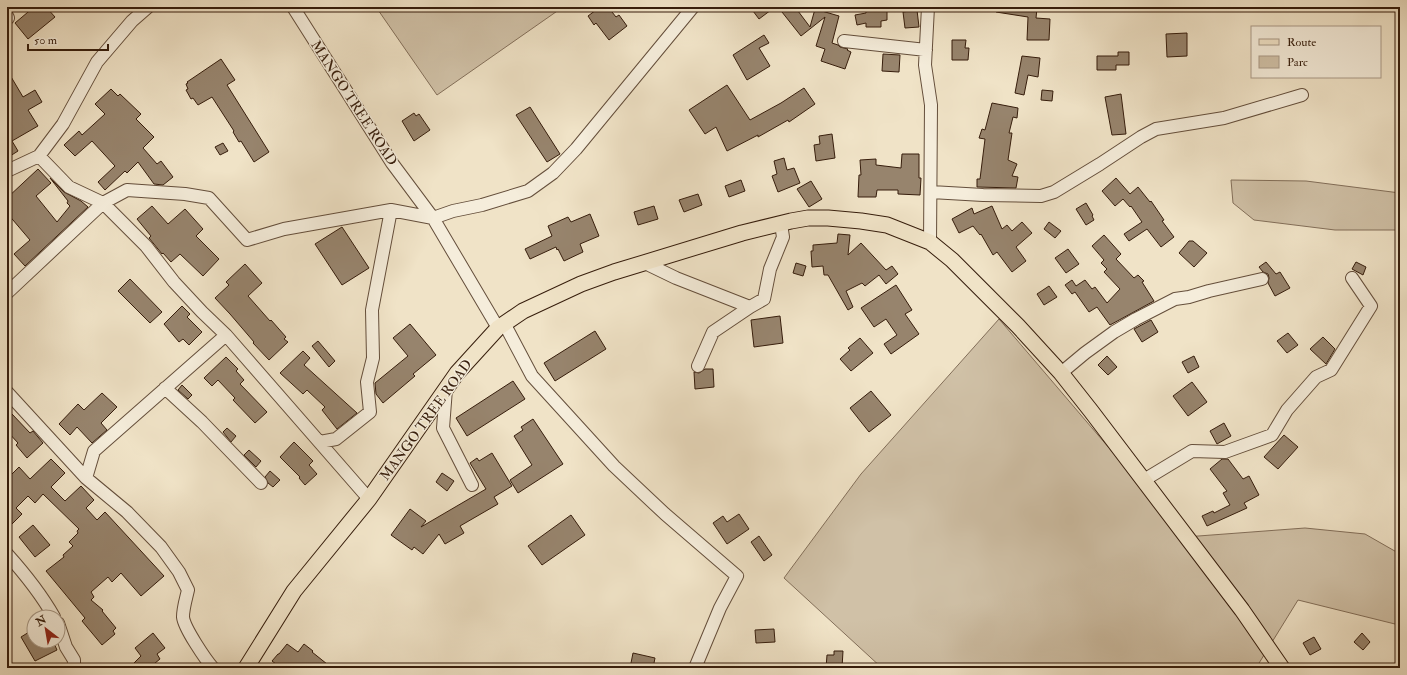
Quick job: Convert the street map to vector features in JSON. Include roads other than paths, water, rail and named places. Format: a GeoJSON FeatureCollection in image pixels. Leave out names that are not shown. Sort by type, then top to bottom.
{"type":"FeatureCollection","features":[{"type":"Feature","properties":{"kind":"main road"},"geometry":{"type":"LineString","coordinates":[[501,326],[523,311],[581,284],[614,272],[742,233],[808,218],[828,218],[887,225],[930,242],[952,260],[1018,326],[1061,372],[1242,610],[1282,668]]}},
{"type":"Feature","properties":{"kind":"main road","name":"MANGO TREE ROAD"},"geometry":{"type":"LineString","coordinates":[[246,668],[294,591],[369,499],[457,373],[501,326]]}},
{"type":"Feature","properties":{"kind":"street"},"geometry":{"type":"LineString","coordinates":[[7,171],[39,156],[63,124],[97,62],[132,21],[148,7]]}},
{"type":"Feature","properties":{"kind":"street","name":"MANGO TREE ROAD"},"geometry":{"type":"LineString","coordinates":[[293,7],[392,163],[434,218],[501,326]]}},
{"type":"Feature","properties":{"kind":"street"},"geometry":{"type":"LineString","coordinates":[[7,293],[103,203],[127,190],[185,194],[209,198],[247,240],[284,229],[391,210],[434,218],[453,211],[482,205],[528,191],[553,173],[576,149],[693,7]]}},
{"type":"Feature","properties":{"kind":"street"},"geometry":{"type":"LineString","coordinates":[[928,7],[925,65],[931,105],[930,242]]}},
{"type":"Feature","properties":{"kind":"street"},"geometry":{"type":"LineString","coordinates":[[844,41],[926,50]]}},
{"type":"Feature","properties":{"kind":"street"},"geometry":{"type":"LineString","coordinates":[[931,192],[1041,196],[1054,192],[1140,137],[1156,129],[1224,118],[1302,95]]}},
{"type":"Feature","properties":{"kind":"street"},"geometry":{"type":"LineString","coordinates":[[39,156],[69,187],[103,203],[146,246],[174,282],[226,335],[369,499]]}},
{"type":"Feature","properties":{"kind":"street"},"geometry":{"type":"LineString","coordinates":[[320,442],[336,439],[370,412],[367,382],[373,358],[372,310],[391,210]]}},
{"type":"Feature","properties":{"kind":"street"},"geometry":{"type":"LineString","coordinates":[[698,366],[713,332],[764,299],[770,269],[783,237],[781,224]]}},
{"type":"Feature","properties":{"kind":"street"},"geometry":{"type":"LineString","coordinates":[[645,263],[676,278],[750,307]]}},
{"type":"Feature","properties":{"kind":"street"},"geometry":{"type":"LineString","coordinates":[[1144,480],[1192,451],[1225,452],[1272,435],[1287,410],[1316,377],[1331,370],[1371,306],[1352,278]]}},
{"type":"Feature","properties":{"kind":"street"},"geometry":{"type":"LineString","coordinates":[[1061,372],[1114,332],[1175,299],[1262,279]]}},
{"type":"Feature","properties":{"kind":"street"},"geometry":{"type":"LineString","coordinates":[[501,326],[532,376],[609,460],[665,514],[737,576],[720,608],[695,668]]}},
{"type":"Feature","properties":{"kind":"street"},"geometry":{"type":"LineString","coordinates":[[86,478],[94,451],[226,335]]}},
{"type":"Feature","properties":{"kind":"street"},"geometry":{"type":"LineString","coordinates":[[165,388],[202,422],[260,483]]}},
{"type":"Feature","properties":{"kind":"street"},"geometry":{"type":"LineString","coordinates":[[446,389],[443,428],[472,485]]}},
{"type":"Feature","properties":{"kind":"street"},"geometry":{"type":"LineString","coordinates":[[7,392],[86,478],[127,512],[161,547],[179,572],[188,590],[184,606],[183,619],[196,643],[213,668]]}},
{"type":"Feature","properties":{"kind":"street"},"geometry":{"type":"LineString","coordinates":[[7,554],[44,599],[50,609]]}},
{"type":"Feature","properties":{"kind":"street"},"geometry":{"type":"LineString","coordinates":[[66,647],[74,660],[74,668]]}}]}
